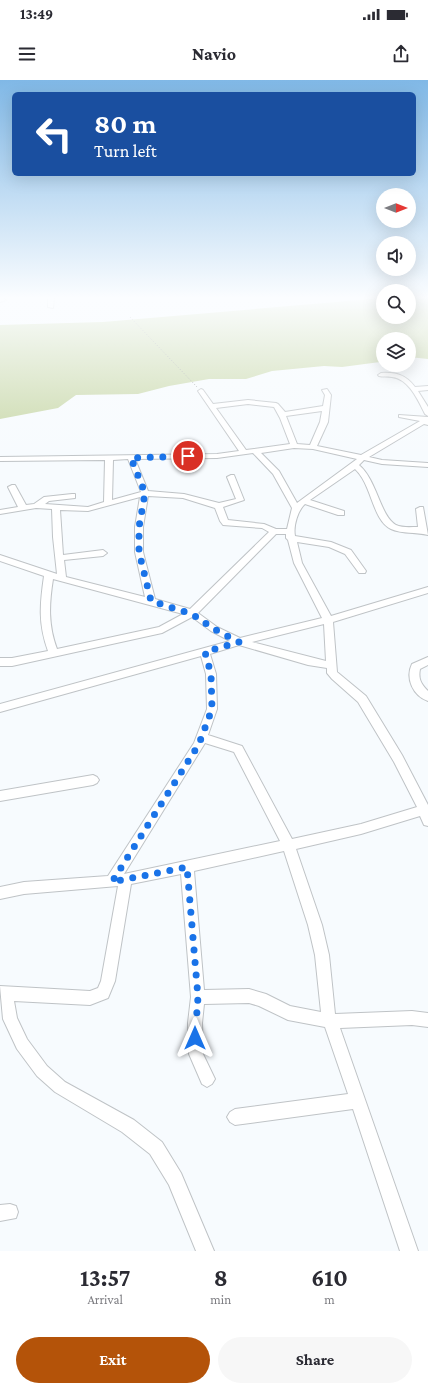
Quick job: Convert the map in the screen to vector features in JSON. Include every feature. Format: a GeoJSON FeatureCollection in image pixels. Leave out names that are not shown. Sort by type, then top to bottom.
{"type":"FeatureCollection","features":[{"type":"Feature","properties":{"kind":"street"},"geometry":{"type":"LineString","coordinates":[[381,375],[396,375],[414,389],[422,399],[427,419]]}},
{"type":"Feature","properties":{"kind":"street"},"geometry":{"type":"LineString","coordinates":[[414,389],[428,388]]}},
{"type":"Feature","properties":{"kind":"street"},"geometry":{"type":"LineString","coordinates":[[313,447],[324,422],[328,395],[325,390]]}},
{"type":"Feature","properties":{"kind":"street"},"geometry":{"type":"LineString","coordinates":[[200,391],[244,453]]}},
{"type":"Feature","properties":{"kind":"street"},"geometry":{"type":"LineString","coordinates":[[212,406],[255,402],[276,405],[283,414],[294,446]]}},
{"type":"Feature","properties":{"kind":"street"},"geometry":{"type":"LineString","coordinates":[[283,414],[326,408]]}},
{"type":"Feature","properties":{"kind":"street"},"geometry":{"type":"LineString","coordinates":[[401,416],[427,419]]}},
{"type":"Feature","properties":{"kind":"street"},"geometry":{"type":"LineString","coordinates":[[0,893],[24,888],[112,882],[361,829],[427,818],[403,770],[362,699],[354,689],[336,679],[332,673],[330,665],[328,620],[298,563],[290,535],[296,508],[304,501],[355,465],[362,458],[427,419]]}},
{"type":"Feature","properties":{"kind":"street"},"geometry":{"type":"LineString","coordinates":[[0,459],[131,458],[244,453],[294,446],[313,447],[382,462],[428,465]]}},
{"type":"Feature","properties":{"kind":"street"},"geometry":{"type":"LineString","coordinates":[[256,452],[276,473],[296,508]]}},
{"type":"Feature","properties":{"kind":"street"},"geometry":{"type":"LineString","coordinates":[[108,503],[109,457]]}},
{"type":"Feature","properties":{"kind":"street"},"geometry":{"type":"LineString","coordinates":[[131,458],[145,493],[139,527],[139,552],[151,601]]}},
{"type":"Feature","properties":{"kind":"street"},"geometry":{"type":"LineString","coordinates":[[355,465],[362,471],[371,484],[386,521],[393,527],[425,531],[420,509]]}},
{"type":"Feature","properties":{"kind":"street"},"geometry":{"type":"LineString","coordinates":[[0,512],[36,506],[88,509],[145,493],[184,496],[219,506],[240,500],[230,477]]}},
{"type":"Feature","properties":{"kind":"street"},"geometry":{"type":"LineString","coordinates":[[12,487],[23,508]]}},
{"type":"Feature","properties":{"kind":"street"},"geometry":{"type":"LineString","coordinates":[[36,506],[47,499],[72,496]]}},
{"type":"Feature","properties":{"kind":"street"},"geometry":{"type":"LineString","coordinates":[[304,501],[332,509],[340,513]]}},
{"type":"Feature","properties":{"kind":"street"},"geometry":{"type":"LineString","coordinates":[[219,506],[226,523],[264,526],[274,531],[323,543],[348,552],[362,571]]}},
{"type":"Feature","properties":{"kind":"street"},"geometry":{"type":"LineString","coordinates":[[56,507],[57,537],[61,558],[62,578]]}},
{"type":"Feature","properties":{"kind":"street"},"geometry":{"type":"LineString","coordinates":[[0,662],[12,662],[162,630],[192,614],[274,531]]}},
{"type":"Feature","properties":{"kind":"street"},"geometry":{"type":"LineString","coordinates":[[61,558],[103,553]]}},
{"type":"Feature","properties":{"kind":"street"},"geometry":{"type":"LineString","coordinates":[[0,558],[49,575],[151,601],[192,614],[214,629],[239,642],[308,661],[330,665]]}},
{"type":"Feature","properties":{"kind":"street"},"geometry":{"type":"LineString","coordinates":[[49,575],[43,613],[46,634],[54,653]]}},
{"type":"Feature","properties":{"kind":"street"},"geometry":{"type":"LineString","coordinates":[[0,708],[239,642],[328,620],[428,590]]}},
{"type":"Feature","properties":{"kind":"street"},"geometry":{"type":"LineString","coordinates":[[112,882],[199,744],[212,709],[211,674],[205,652]]}},
{"type":"Feature","properties":{"kind":"street"},"geometry":{"type":"LineString","coordinates":[[428,661],[416,667],[413,676],[417,687],[428,697]]}},
{"type":"Feature","properties":{"kind":"street"},"geometry":{"type":"LineString","coordinates":[[201,737],[238,749],[288,844],[315,925],[322,955],[328,1014],[356,1100],[395,1206],[409,1251]]}},
{"type":"Feature","properties":{"kind":"street"},"geometry":{"type":"LineString","coordinates":[[0,796],[93,780]]}},
{"type":"Feature","properties":{"kind":"street"},"geometry":{"type":"LineString","coordinates":[[187,867],[198,997],[195,1023],[196,1054],[207,1079]]}},
{"type":"Feature","properties":{"kind":"street"},"geometry":{"type":"LineString","coordinates":[[126,878],[108,981],[103,993],[90,998],[3,993],[10,1019],[22,1044],[42,1071],[60,1087],[128,1126],[156,1148],[175,1179],[205,1251]]}},
{"type":"Feature","properties":{"kind":"street"},"geometry":{"type":"LineString","coordinates":[[198,997],[249,996],[261,999],[288,1013],[331,1021],[412,1018],[428,1020]]}},
{"type":"Feature","properties":{"kind":"street"},"geometry":{"type":"LineString","coordinates":[[235,1117],[356,1100]]}},
{"type":"Feature","properties":{"kind":"path"},"geometry":{"type":"LineString","coordinates":[[166,353],[174,360],[200,391]]}},
{"type":"Feature","properties":{"kind":"green space"},"geometry":{"type":"Polygon","coordinates":[[[0,353],[376,353],[376,363],[342,367],[324,366],[272,371],[246,379],[209,379],[169,386],[138,394],[76,395],[58,408],[0,419],[0,353]]]}},
{"type":"Feature","properties":{"kind":"green space"},"geometry":{"type":"Polygon","coordinates":[[[416,353],[428,353],[428,359],[416,358],[416,353]]]}},
{"type":"Feature","properties":{"kind":"route"},"geometry":{"type":"LineString","coordinates":[[188,456],[131,458],[145,493],[139,527],[139,552],[151,601],[192,614],[214,629],[239,642],[205,652],[211,674],[212,709],[199,744],[112,882],[187,867],[198,997],[195,1038]]}}]}
